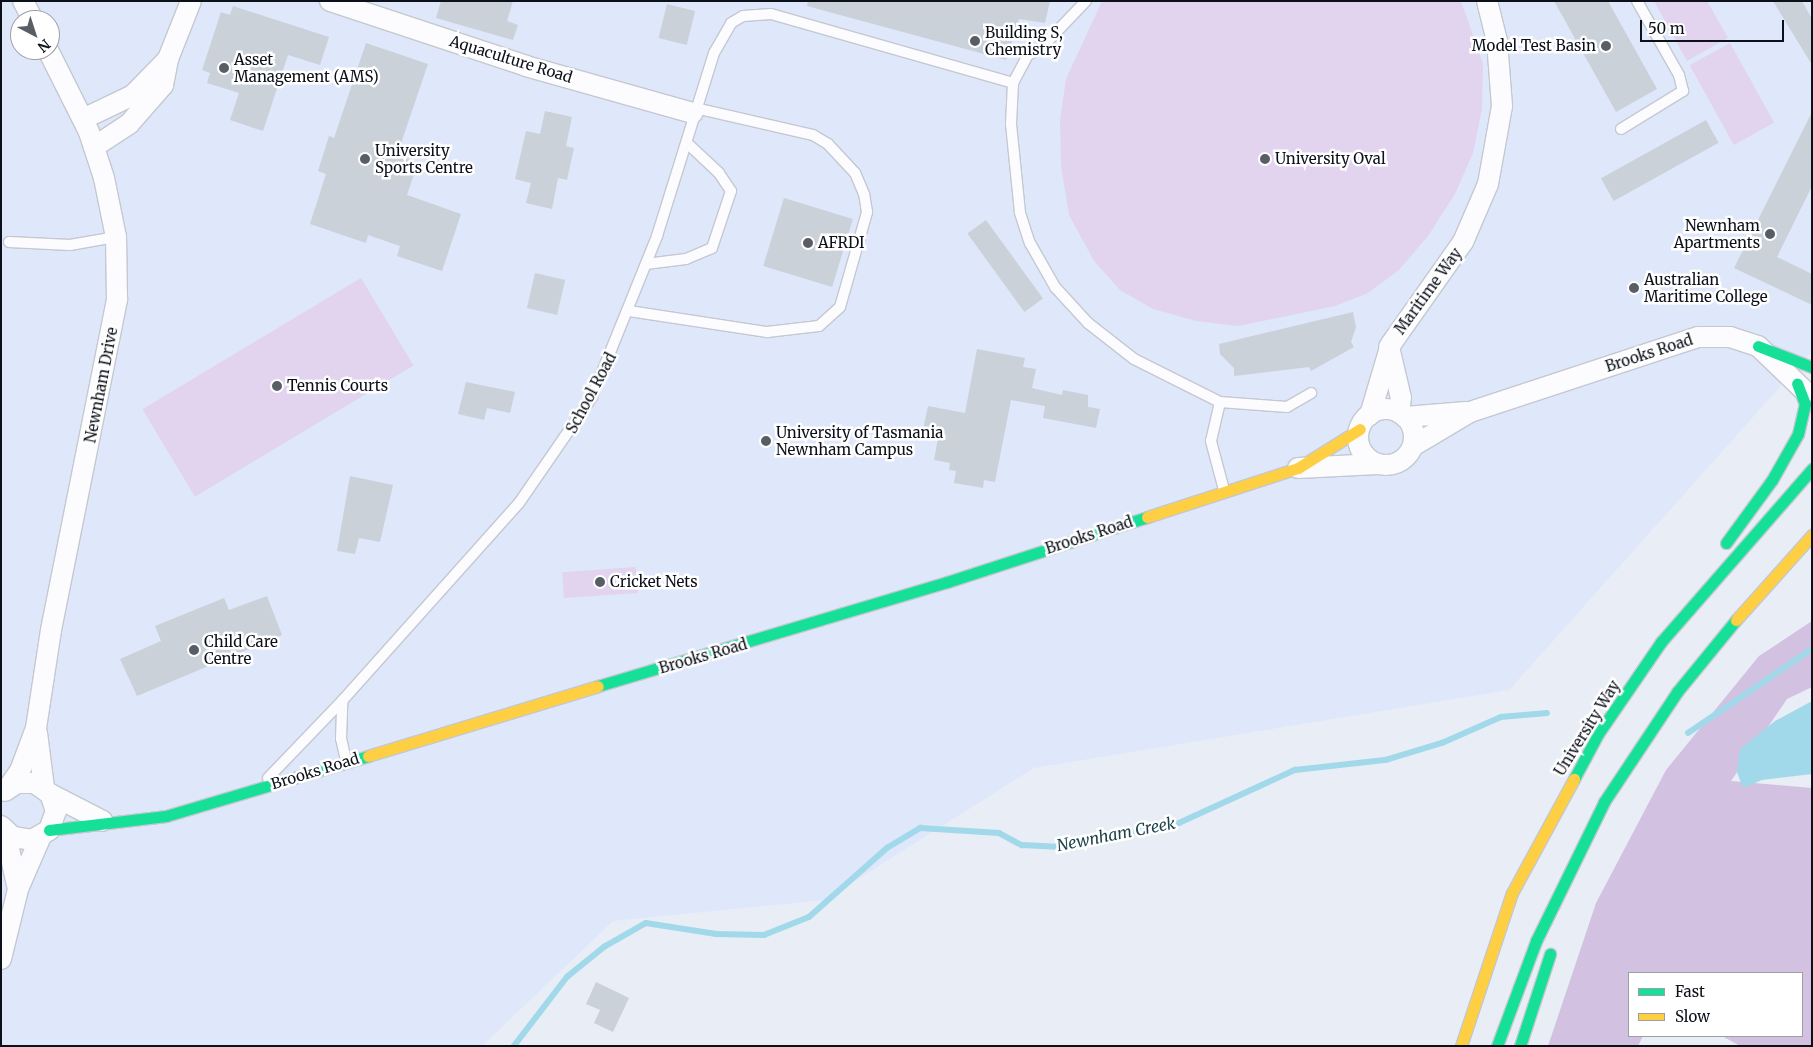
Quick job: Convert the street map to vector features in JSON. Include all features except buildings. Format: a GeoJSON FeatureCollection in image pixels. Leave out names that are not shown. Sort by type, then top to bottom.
{"type":"FeatureCollection","features":[{"type":"Feature","properties":{"kind":"main road"},"geometry":{"type":"LineString","coordinates":[[1758,346],[1812,367]]}},
{"type":"Feature","properties":{"kind":"main road"},"geometry":{"type":"LineString","coordinates":[[1720,552],[1772,480],[1798,434],[1805,404],[1804,390]]}},
{"type":"Feature","properties":{"kind":"main road","name":"Brooks Road"},"geometry":{"type":"LineString","coordinates":[[45,833],[103,821],[166,816],[946,582],[1298,468],[1365,422]]}},
{"type":"Feature","properties":{"kind":"main road","name":"University Way"},"geometry":{"type":"LineString","coordinates":[[1462,1046],[1512,893],[1598,734],[1660,642],[1812,469]]}},
{"type":"Feature","properties":{"kind":"main road"},"geometry":{"type":"LineString","coordinates":[[1497,1046],[1536,941],[1577,854],[1644,739],[1707,654],[1812,536]]}},
{"type":"Feature","properties":{"kind":"main road"},"geometry":{"type":"LineString","coordinates":[[1660,642],[1709,568]]}},
{"type":"Feature","properties":{"kind":"main road"},"geometry":{"type":"LineString","coordinates":[[1571,899],[1644,739]]}},
{"type":"Feature","properties":{"kind":"main road"},"geometry":{"type":"LineString","coordinates":[[1476,959],[1512,893]]}},
{"type":"Feature","properties":{"kind":"main road"},"geometry":{"type":"LineString","coordinates":[[1520,1046],[1554,945]]}},
{"type":"Feature","properties":{"kind":"street"},"geometry":{"type":"LineString","coordinates":[[94,147],[144,111],[163,85],[168,59],[191,1]]}},
{"type":"Feature","properties":{"kind":"street","name":"Aquaculture Road"},"geometry":{"type":"LineString","coordinates":[[330,1],[526,66],[694,110]]}},
{"type":"Feature","properties":{"kind":"street","name":"Maritime Way"},"geometry":{"type":"LineString","coordinates":[[1365,422],[1387,353],[1401,324],[1463,242],[1488,184],[1502,106],[1497,42],[1487,1]]}},
{"type":"Feature","properties":{"kind":"street"},"geometry":{"type":"LineString","coordinates":[[83,119],[133,95],[168,59]]}},
{"type":"Feature","properties":{"kind":"street","name":"Newnham Drive"},"geometry":{"type":"LineString","coordinates":[[5,792],[20,771],[36,728],[51,630],[117,299],[116,237],[94,147],[83,119],[53,60]]}},
{"type":"Feature","properties":{"kind":"street","name":"Brooks Road"},"geometry":{"type":"LineString","coordinates":[[1413,446],[1470,412],[1698,337],[1730,337],[1758,346],[1804,390]]}},
{"type":"Feature","properties":{"kind":"street","name":"Maritime Way"},"geometry":{"type":"LineString","coordinates":[[1387,353],[1401,398],[1402,415]]}},
{"type":"Feature","properties":{"kind":"street"},"geometry":{"type":"LineString","coordinates":[[1386,410],[1402,415],[1413,428],[1413,446],[1395,464],[1378,464],[1364,454],[1365,422],[1386,410]]}},
{"type":"Feature","properties":{"kind":"street","name":"Brooks Road"},"geometry":{"type":"LineString","coordinates":[[1402,415],[1470,412]]}},
{"type":"Feature","properties":{"kind":"street","name":"Brooks Road"},"geometry":{"type":"LineString","coordinates":[[1298,468],[1378,464]]}},
{"type":"Feature","properties":{"kind":"street","name":"Newnham Drive"},"geometry":{"type":"LineString","coordinates":[[36,728],[47,791],[56,811],[45,833]]}},
{"type":"Feature","properties":{"kind":"street"},"geometry":{"type":"LineString","coordinates":[[5,792],[26,782],[103,821]]}},
{"type":"Feature","properties":{"kind":"street"},"geometry":{"type":"LineString","coordinates":[[3,828],[22,840],[45,833]]}},
{"type":"Feature","properties":{"kind":"street"},"geometry":{"type":"LineString","coordinates":[[3,828],[18,889]]}},
{"type":"Feature","properties":{"kind":"street"},"geometry":{"type":"LineString","coordinates":[[1,959],[18,889],[45,833]]}},
{"type":"Feature","properties":{"kind":"lane"},"geometry":{"type":"LineString","coordinates":[[1086,1],[1041,48],[1028,54],[1013,83],[1011,124],[1020,213],[1030,243],[1054,287],[1088,324],[1134,358],[1220,402],[1288,407],[1311,393]]}},
{"type":"Feature","properties":{"kind":"lane"},"geometry":{"type":"LineString","coordinates":[[1622,129],[1683,91],[1680,75],[1637,1]]}},
{"type":"Feature","properties":{"kind":"lane","name":"School Road"},"geometry":{"type":"LineString","coordinates":[[256,789],[342,701],[544,471],[592,396],[629,311],[646,264],[687,143],[694,110],[714,53],[731,23],[757,12],[771,14],[1013,83]]}},
{"type":"Feature","properties":{"kind":"lane"},"geometry":{"type":"LineString","coordinates":[[629,311],[767,332],[819,326],[840,307],[867,212],[864,194],[855,174],[828,144],[813,136],[694,110]]}},
{"type":"Feature","properties":{"kind":"lane"},"geometry":{"type":"LineString","coordinates":[[646,264],[686,258],[712,248],[731,192],[719,174],[687,143]]}},
{"type":"Feature","properties":{"kind":"lane"},"geometry":{"type":"LineString","coordinates":[[9,242],[70,245],[116,237]]}},
{"type":"Feature","properties":{"kind":"lane"},"geometry":{"type":"LineString","coordinates":[[1220,402],[1211,441],[1225,491]]}},
{"type":"Feature","properties":{"kind":"lane"},"geometry":{"type":"LineString","coordinates":[[342,701],[341,739],[347,761]]}},
{"type":"Feature","properties":{"kind":"shaded area","name":"University of Tasmania Newnham Campus"},"geometry":{"type":"Polygon","coordinates":[[[1,1],[1812,1],[1812,351],[1509,690],[1034,768],[825,900],[613,921],[482,1046],[1,1046],[1,1]]]}},
{"type":"Feature","properties":{"kind":"shaded area","name":"University Oval"},"geometry":{"type":"Polygon","coordinates":[[[1102,1],[1461,1],[1483,64],[1482,109],[1473,153],[1455,194],[1428,236],[1399,270],[1368,293],[1335,306],[1238,326],[1196,321],[1153,309],[1120,290],[1094,261],[1069,215],[1061,166],[1060,120],[1066,79],[1102,1]]]}},
{"type":"Feature","properties":{"kind":"shaded area"},"geometry":{"type":"Polygon","coordinates":[[[1654,1],[1707,1],[1728,38],[1687,61],[1654,1]]]}},
{"type":"Feature","properties":{"kind":"shaded area"},"geometry":{"type":"Polygon","coordinates":[[[1730,43],[1774,123],[1734,145],[1690,65],[1730,43]]]}},
{"type":"Feature","properties":{"kind":"shaded area","name":"Tennis Courts"},"geometry":{"type":"Polygon","coordinates":[[[361,278],[414,365],[195,497],[142,409],[361,278]]]}},
{"type":"Feature","properties":{"kind":"shaded area","name":"Cricket Nets"},"geometry":{"type":"Polygon","coordinates":[[[636,567],[638,593],[564,598],[562,572],[636,567]]]}},
{"type":"Feature","properties":{"kind":"shaded area"},"geometry":{"type":"Polygon","coordinates":[[[1812,621],[1812,687],[1787,699],[1731,781],[1812,788],[1812,1046],[1740,1046],[1724,1037],[1803,1037],[1803,972],[1628,972],[1628,1037],[1642,1037],[1638,1046],[1548,1046],[1596,903],[1666,770],[1759,656],[1812,621]]]}},
{"type":"Feature","properties":{"kind":"water"},"geometry":{"type":"Polygon","coordinates":[[[1812,701],[1812,774],[1762,780],[1743,788],[1737,772],[1740,749],[1775,721],[1812,701]]]}},
{"type":"Feature","properties":{"kind":"waterway","name":"Newnham Creek"},"geometry":{"type":"LineString","coordinates":[[1688,733],[1812,649]]}},
{"type":"Feature","properties":{"kind":"waterway","name":"Newnham Creek"},"geometry":{"type":"LineString","coordinates":[[514,1046],[567,977],[604,947],[646,923],[716,934],[764,935],[809,917],[887,848],[920,828],[999,833],[1022,845],[1056,847],[1179,823],[1295,770],[1386,760],[1442,743],[1501,717],[1547,713]]}},
{"type":"Feature","properties":{"kind":"traffic: fast"},"geometry":{"type":"LineString","coordinates":[[1758,346],[1812,367]]}},
{"type":"Feature","properties":{"kind":"traffic: fast"},"geometry":{"type":"LineString","coordinates":[[1726,543],[1772,480],[1798,434],[1805,404],[1797,383]]}},
{"type":"Feature","properties":{"kind":"traffic: fast"},"geometry":{"type":"LineString","coordinates":[[1574,779],[1598,734],[1661,642],[1812,469]]}},
{"type":"Feature","properties":{"kind":"traffic: fast"},"geometry":{"type":"LineString","coordinates":[[598,686],[947,582],[1147,517]]}},
{"type":"Feature","properties":{"kind":"traffic: fast"},"geometry":{"type":"LineString","coordinates":[[1497,1046],[1536,941],[1604,802],[1677,692],[1736,620]]}},
{"type":"Feature","properties":{"kind":"traffic: fast"},"geometry":{"type":"LineString","coordinates":[[49,830],[166,816],[368,756]]}},
{"type":"Feature","properties":{"kind":"traffic: fast"},"geometry":{"type":"LineString","coordinates":[[1520,1046],[1550,954]]}},
{"type":"Feature","properties":{"kind":"traffic: slow"},"geometry":{"type":"LineString","coordinates":[[1147,517],[1298,468],[1360,429]]}},
{"type":"Feature","properties":{"kind":"traffic: slow"},"geometry":{"type":"LineString","coordinates":[[1736,620],[1812,535]]}},
{"type":"Feature","properties":{"kind":"traffic: slow"},"geometry":{"type":"LineString","coordinates":[[368,756],[598,686]]}},
{"type":"Feature","properties":{"kind":"traffic: slow"},"geometry":{"type":"LineString","coordinates":[[1461,1046],[1512,893],[1574,779]]}},
{"type":"Feature","properties":{"kind":"place","name":"Building S, Chemistry"},"geometry":{"type":"Point","coordinates":[975,41]}},
{"type":"Feature","properties":{"kind":"place","name":"Model Test Basin"},"geometry":{"type":"Point","coordinates":[1606,46]}},
{"type":"Feature","properties":{"kind":"place","name":"Asset Management (AMS)"},"geometry":{"type":"Point","coordinates":[224,68]}},
{"type":"Feature","properties":{"kind":"place","name":"University Sports Centre"},"geometry":{"type":"Point","coordinates":[365,159]}},
{"type":"Feature","properties":{"kind":"place","name":"University Oval"},"geometry":{"type":"Point","coordinates":[1265,159]}},
{"type":"Feature","properties":{"kind":"place","name":"Newnham Apartments"},"geometry":{"type":"Point","coordinates":[1770,234]}},
{"type":"Feature","properties":{"kind":"place","name":"AFRDI"},"geometry":{"type":"Point","coordinates":[808,243]}},
{"type":"Feature","properties":{"kind":"place","name":"Australian Maritime College"},"geometry":{"type":"Point","coordinates":[1634,288]}},
{"type":"Feature","properties":{"kind":"place","name":"Tennis Courts"},"geometry":{"type":"Point","coordinates":[277,386]}},
{"type":"Feature","properties":{"kind":"place","name":"University of Tasmania Newnham Campus"},"geometry":{"type":"Point","coordinates":[766,441]}},
{"type":"Feature","properties":{"kind":"place","name":"Cricket Nets"},"geometry":{"type":"Point","coordinates":[600,582]}},
{"type":"Feature","properties":{"kind":"place","name":"Child Care Centre"},"geometry":{"type":"Point","coordinates":[194,650]}}]}
